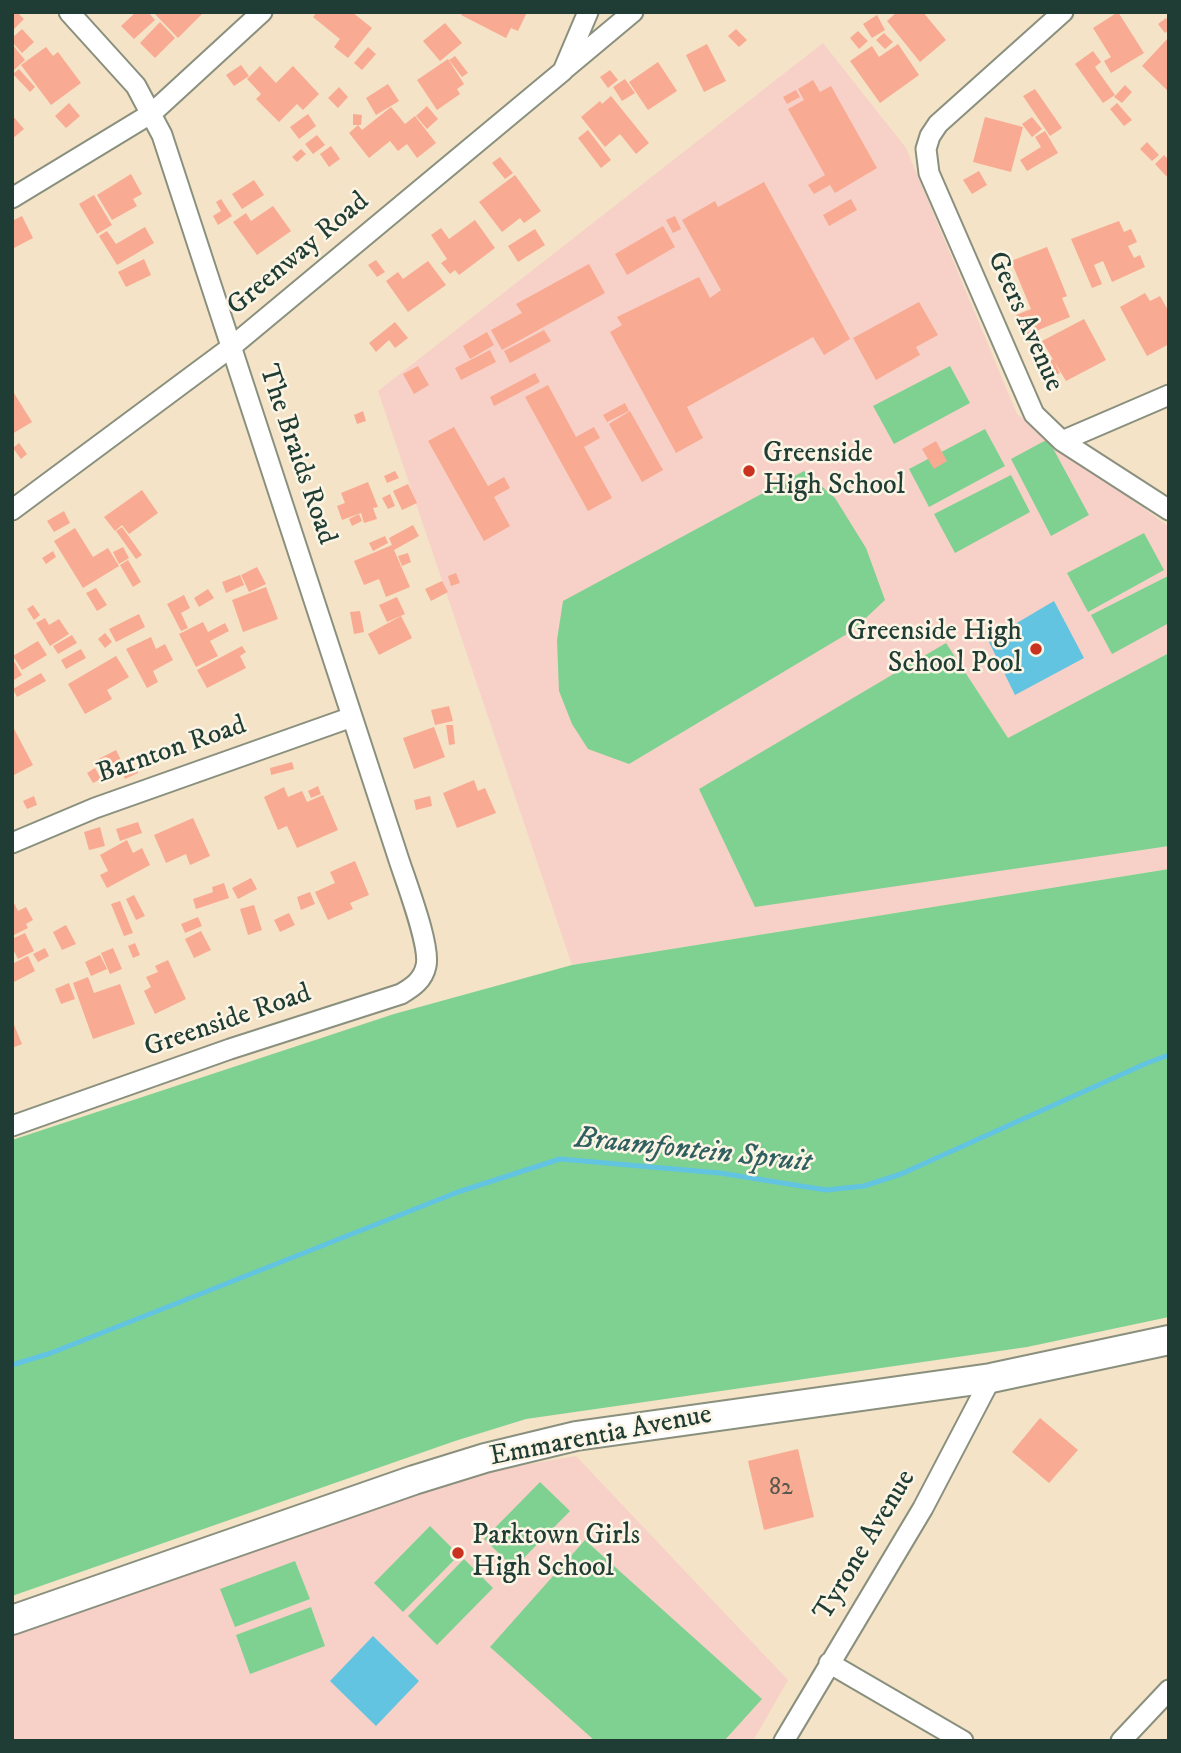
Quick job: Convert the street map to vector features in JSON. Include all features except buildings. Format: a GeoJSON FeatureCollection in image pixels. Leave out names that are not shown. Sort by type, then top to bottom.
{"type":"FeatureCollection","features":[{"type":"Feature","properties":{"kind":"street","name":"The Braids Road"},"geometry":{"type":"LineString","coordinates":[[69,12],[136,86],[152,113],[173,167],[424,941]]}},
{"type":"Feature","properties":{"kind":"street"},"geometry":{"type":"LineString","coordinates":[[12,198],[152,113],[262,12]]}},
{"type":"Feature","properties":{"kind":"street","name":"Greenway Road"},"geometry":{"type":"LineString","coordinates":[[12,509],[230,348],[563,71],[588,12]]}},
{"type":"Feature","properties":{"kind":"street"},"geometry":{"type":"LineString","coordinates":[[563,71],[633,12]]}},
{"type":"Feature","properties":{"kind":"street","name":"Geers Avenue"},"geometry":{"type":"LineString","coordinates":[[1063,12],[953,110],[930,136],[926,149],[929,173],[1028,403],[1042,424],[1169,510]]}},
{"type":"Feature","properties":{"kind":"street"},"geometry":{"type":"LineString","coordinates":[[1062,440],[1169,395]]}},
{"type":"Feature","properties":{"kind":"street","name":"Barnton Road"},"geometry":{"type":"LineString","coordinates":[[12,843],[95,808],[352,717]]}},
{"type":"Feature","properties":{"kind":"street","name":"Greenside Road"},"geometry":{"type":"LineString","coordinates":[[12,1126],[230,1049],[401,994],[416,985],[422,975],[427,956],[424,941]]}},
{"type":"Feature","properties":{"kind":"street","name":"Emmarentia Avenue"},"geometry":{"type":"LineString","coordinates":[[12,1620],[414,1480],[485,1458],[576,1436],[991,1378],[1169,1340]]}},
{"type":"Feature","properties":{"kind":"street","name":"Tyrone Avenue"},"geometry":{"type":"LineString","coordinates":[[783,1741],[923,1508],[991,1378]]}},
{"type":"Feature","properties":{"kind":"street"},"geometry":{"type":"LineString","coordinates":[[828,1663],[963,1741]]}},
{"type":"Feature","properties":{"kind":"street"},"geometry":{"type":"LineString","coordinates":[[1121,1741],[1169,1690]]}},
{"type":"Feature","properties":{"kind":"shaded area","name":"Greenside High School"},"geometry":{"type":"Polygon","coordinates":[[[823,43],[906,148],[1017,414],[1169,527],[1169,869],[572,965],[378,391],[823,43]]]}},
{"type":"Feature","properties":{"kind":"shaded area","name":"Parktown Girls High School"},"geometry":{"type":"Polygon","coordinates":[[[576,1456],[788,1680],[753,1741],[12,1741],[12,1634],[484,1472],[576,1456]]]}},
{"type":"Feature","properties":{"kind":"green space"},"geometry":{"type":"Polygon","coordinates":[[[950,366],[970,403],[894,444],[873,406],[950,366]]]}},
{"type":"Feature","properties":{"kind":"green space"},"geometry":{"type":"Polygon","coordinates":[[[985,429],[1005,466],[929,507],[909,469],[985,429]]]}},
{"type":"Feature","properties":{"kind":"green space"},"geometry":{"type":"Polygon","coordinates":[[[1048,439],[1089,515],[1051,536],[1011,459],[1048,439]]]}},
{"type":"Feature","properties":{"kind":"green space"},"geometry":{"type":"Polygon","coordinates":[[[804,471],[835,498],[866,548],[885,600],[852,631],[629,764],[588,749],[572,724],[559,691],[557,640],[563,601],[804,471]]]}},
{"type":"Feature","properties":{"kind":"green space"},"geometry":{"type":"Polygon","coordinates":[[[1011,475],[1030,512],[955,553],[934,514],[1011,475]]]}},
{"type":"Feature","properties":{"kind":"green space"},"geometry":{"type":"Polygon","coordinates":[[[1144,533],[1164,570],[1088,612],[1067,573],[1144,533]]]}},
{"type":"Feature","properties":{"kind":"green space"},"geometry":{"type":"Polygon","coordinates":[[[1168,576],[1169,623],[1112,654],[1091,615],[1168,576]]]}},
{"type":"Feature","properties":{"kind":"green space"},"geometry":{"type":"Polygon","coordinates":[[[946,643],[1008,738],[1169,653],[1169,846],[755,907],[699,789],[946,643]]]}},
{"type":"Feature","properties":{"kind":"green space"},"geometry":{"type":"Polygon","coordinates":[[[1169,869],[1169,1317],[1027,1347],[526,1419],[455,1441],[12,1596],[12,1140],[394,1014],[572,965],[1169,869]]]}},
{"type":"Feature","properties":{"kind":"green space"},"geometry":{"type":"Polygon","coordinates":[[[540,1482],[570,1511],[514,1568],[484,1539],[540,1482]]]}},
{"type":"Feature","properties":{"kind":"green space"},"geometry":{"type":"Polygon","coordinates":[[[430,1526],[459,1555],[403,1612],[374,1583],[430,1526]]]}},
{"type":"Feature","properties":{"kind":"green space"},"geometry":{"type":"Polygon","coordinates":[[[585,1540],[762,1699],[724,1741],[595,1741],[490,1647],[585,1540]]]}},
{"type":"Feature","properties":{"kind":"green space"},"geometry":{"type":"Polygon","coordinates":[[[464,1559],[493,1588],[437,1645],[408,1616],[464,1559]]]}},
{"type":"Feature","properties":{"kind":"green space"},"geometry":{"type":"Polygon","coordinates":[[[295,1561],[310,1599],[235,1627],[220,1589],[295,1561]]]}},
{"type":"Feature","properties":{"kind":"green space"},"geometry":{"type":"Polygon","coordinates":[[[311,1607],[325,1646],[250,1674],[236,1635],[311,1607]]]}},
{"type":"Feature","properties":{"kind":"water","name":"Greenside High School Pool"},"geometry":{"type":"Polygon","coordinates":[[[1054,601],[1084,658],[1015,695],[988,640],[1054,601]]]}},
{"type":"Feature","properties":{"kind":"water"},"geometry":{"type":"Polygon","coordinates":[[[373,1636],[419,1681],[376,1726],[330,1681],[373,1636]]]}},
{"type":"Feature","properties":{"kind":"waterway","name":"Braamfontein Spruit"},"geometry":{"type":"LineString","coordinates":[[12,1365],[51,1353],[458,1192],[560,1159],[720,1173],[826,1190],[864,1186],[901,1174],[1169,1055]]}},
{"type":"Feature","properties":{"kind":"place","name":"Greenside High School"},"geometry":{"type":"Point","coordinates":[749,471]}},
{"type":"Feature","properties":{"kind":"place","name":"Greenside High School Pool"},"geometry":{"type":"Point","coordinates":[1036,649]}},
{"type":"Feature","properties":{"kind":"place","name":"Parktown Girls High School"},"geometry":{"type":"Point","coordinates":[458,1553]}}]}
